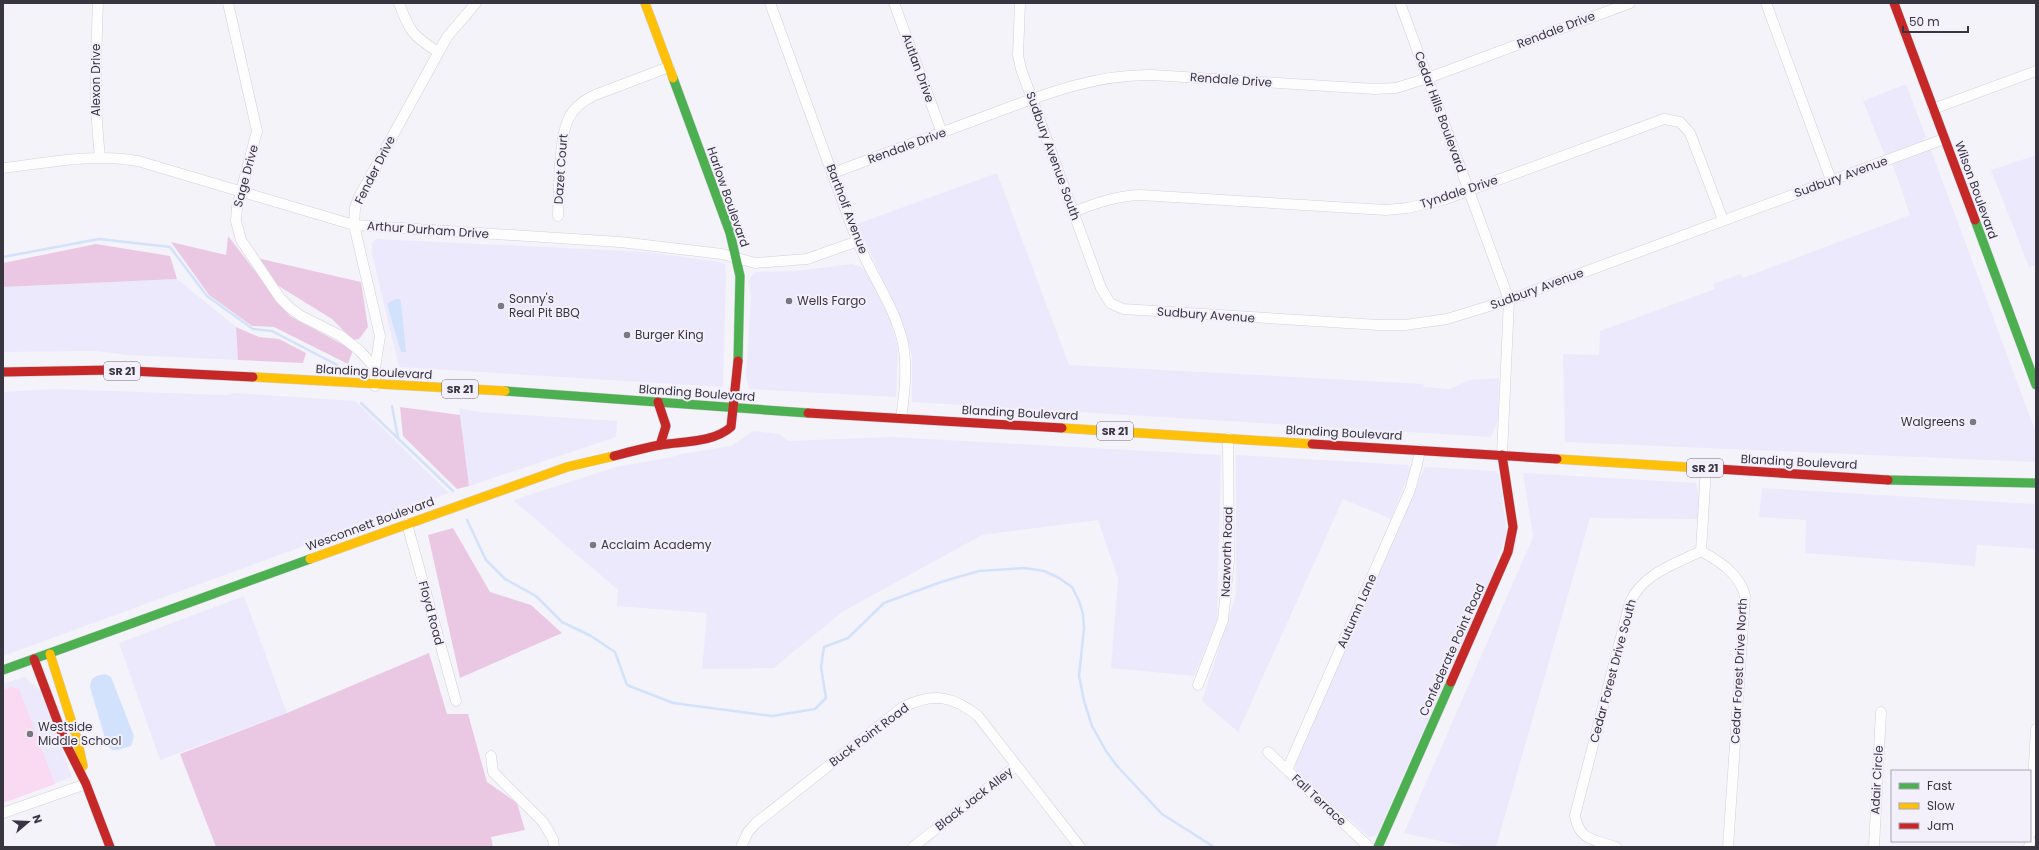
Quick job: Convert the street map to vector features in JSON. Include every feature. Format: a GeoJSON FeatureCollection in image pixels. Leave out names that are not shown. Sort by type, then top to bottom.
{"type":"FeatureCollection","features":[{"type":"Feature","properties":{"kind":"main road","name":"Harlow Boulevard"},"geometry":{"type":"LineString","coordinates":[[645,3],[730,234],[740,276],[741,295],[734,407]]}},
{"type":"Feature","properties":{"kind":"main road","name":"Wilson Boulevard"},"geometry":{"type":"LineString","coordinates":[[1894,3],[2036,385]]}},
{"type":"Feature","properties":{"kind":"main road","name":"Blanding Boulevard"},"geometry":{"type":"LineString","coordinates":[[3,372],[112,370],[375,386],[456,388],[901,418],[1895,480],[2036,483]]}},
{"type":"Feature","properties":{"kind":"main road"},"geometry":{"type":"LineString","coordinates":[[658,402],[666,426],[660,445]]}},
{"type":"Feature","properties":{"kind":"main road","name":"Wesconnett Boulevard"},"geometry":{"type":"LineString","coordinates":[[3,670],[567,467],[660,445],[723,434],[731,427],[734,407]]}},
{"type":"Feature","properties":{"kind":"main road","name":"Confederate Point Road"},"geometry":{"type":"LineString","coordinates":[[1378,847],[1508,552],[1513,527],[1502,455]]}},
{"type":"Feature","properties":{"kind":"main road"},"geometry":{"type":"LineString","coordinates":[[50,654],[77,739],[86,784]]}},
{"type":"Feature","properties":{"kind":"main road"},"geometry":{"type":"LineString","coordinates":[[34,659],[66,744],[86,784],[110,847]]}},
{"type":"Feature","properties":{"kind":"street","name":"Alexon Drive"},"geometry":{"type":"LineString","coordinates":[[98,3],[95,115],[100,158]]}},
{"type":"Feature","properties":{"kind":"street","name":"Sage Drive"},"geometry":{"type":"LineString","coordinates":[[228,3],[256,131],[237,208],[236,221],[241,240],[280,298],[301,316],[342,336],[360,351],[375,368]]}},
{"type":"Feature","properties":{"kind":"street"},"geometry":{"type":"LineString","coordinates":[[399,3],[412,33],[419,41],[438,52]]}},
{"type":"Feature","properties":{"kind":"street","name":"Fender Drive"},"geometry":{"type":"LineString","coordinates":[[375,368],[380,336],[354,225],[355,208],[359,197],[438,52],[458,22],[476,3]]}},
{"type":"Feature","properties":{"kind":"street","name":"Bartholf Avenue"},"geometry":{"type":"LineString","coordinates":[[770,3],[858,242],[895,319],[902,339],[905,361],[904,401],[901,418]]}},
{"type":"Feature","properties":{"kind":"street","name":"Autlan Drive"},"geometry":{"type":"LineString","coordinates":[[894,3],[942,133]]}},
{"type":"Feature","properties":{"kind":"street","name":"Sudbury Avenue South"},"geometry":{"type":"LineString","coordinates":[[1020,3],[1018,55],[1021,69],[1101,288],[1110,303]]}},
{"type":"Feature","properties":{"kind":"street","name":"Cedar Hills Boulevard"},"geometry":{"type":"LineString","coordinates":[[1400,3],[1509,300],[1502,455]]}},
{"type":"Feature","properties":{"kind":"street","name":"Rendale Drive"},"geometry":{"type":"LineString","coordinates":[[833,173],[1031,99],[1082,82],[1105,77],[1131,74],[1380,90],[1396,88],[1428,78],[1630,3]]}},
{"type":"Feature","properties":{"kind":"street"},"geometry":{"type":"LineString","coordinates":[[1766,3],[1831,180]]}},
{"type":"Feature","properties":{"kind":"street","name":"Dazet Court"},"geometry":{"type":"LineString","coordinates":[[558,216],[564,130],[574,110],[585,100],[595,95],[668,67]]}},
{"type":"Feature","properties":{"kind":"street"},"geometry":{"type":"LineString","coordinates":[[1933,109],[2036,71]]}},
{"type":"Feature","properties":{"kind":"street","name":"Tyndale Drive"},"geometry":{"type":"LineString","coordinates":[[1073,212],[1107,199],[1140,195],[1386,210],[1426,205],[1469,191],[1664,119],[1673,119],[1680,122],[1690,133],[1723,220]]}},
{"type":"Feature","properties":{"kind":"street","name":"Sudbury Avenue"},"geometry":{"type":"LineString","coordinates":[[1110,303],[1123,309],[1379,325],[1412,324],[1447,319],[1509,300],[1944,139]]}},
{"type":"Feature","properties":{"kind":"street","name":"Arthur Durham Drive"},"geometry":{"type":"LineString","coordinates":[[3,168],[100,158],[119,158],[138,161],[354,225],[620,242],[722,254],[755,263],[793,262],[826,254],[858,242]]}},
{"type":"Feature","properties":{"kind":"street"},"geometry":{"type":"LineString","coordinates":[[375,368],[375,386]]}},
{"type":"Feature","properties":{"kind":"street","name":"Nazworth Road"},"geometry":{"type":"LineString","coordinates":[[1198,685],[1223,620],[1229,560],[1228,438]]}},
{"type":"Feature","properties":{"kind":"street","name":"Autumn Lane"},"geometry":{"type":"LineString","coordinates":[[1287,770],[1410,490],[1418,465],[1420,450]]}},
{"type":"Feature","properties":{"kind":"street"},"geometry":{"type":"LineString","coordinates":[[1701,552],[1706,468]]}},
{"type":"Feature","properties":{"kind":"street","name":"Floyd Road"},"geometry":{"type":"LineString","coordinates":[[407,524],[456,702]]}},
{"type":"Feature","properties":{"kind":"street","name":"Cedar Forest Drive South"},"geometry":{"type":"LineString","coordinates":[[1616,847],[1585,836],[1576,826],[1575,815],[1630,602],[1635,592],[1652,574],[1701,552]]}},
{"type":"Feature","properties":{"kind":"street","name":"Cedar Forest Drive North"},"geometry":{"type":"LineString","coordinates":[[1701,552],[1734,574],[1743,587],[1745,596],[1728,847]]}},
{"type":"Feature","properties":{"kind":"street","name":"Buck Point Road"},"geometry":{"type":"LineString","coordinates":[[741,847],[748,832],[756,823],[903,707],[914,701],[942,697],[968,708],[978,716],[1080,847]]}},
{"type":"Feature","properties":{"kind":"street","name":"Adair Circle"},"geometry":{"type":"LineString","coordinates":[[1874,847],[1881,712]]}},
{"type":"Feature","properties":{"kind":"street"},"geometry":{"type":"LineString","coordinates":[[2031,816],[2036,729]]}},
{"type":"Feature","properties":{"kind":"street","name":"Fall Terrace"},"geometry":{"type":"LineString","coordinates":[[1268,752],[1369,847]]}},
{"type":"Feature","properties":{"kind":"street"},"geometry":{"type":"LineString","coordinates":[[491,756],[493,772],[543,822],[554,847]]}},
{"type":"Feature","properties":{"kind":"street","name":"Black Jack Alley"},"geometry":{"type":"LineString","coordinates":[[913,847],[1016,766]]}},
{"type":"Feature","properties":{"kind":"street"},"geometry":{"type":"LineString","coordinates":[[3,813],[86,784]]}},
{"type":"Feature","properties":{"kind":"shaded area"},"geometry":{"type":"Polygon","coordinates":[[[1906,84],[1926,137],[1921,142],[1885,156],[1863,101],[1906,84]]]}},
{"type":"Feature","properties":{"kind":"shaded area"},"geometry":{"type":"Polygon","coordinates":[[[1928,149],[1931,150],[2036,433],[2036,462],[1565,442],[1563,354],[1599,355],[1600,331],[1715,289],[1713,284],[1741,274],[1743,278],[1910,215],[1892,162],[1928,149]]]}},
{"type":"Feature","properties":{"kind":"shaded area"},"geometry":{"type":"Polygon","coordinates":[[[2036,155],[2036,265],[2029,267],[1991,170],[2036,155]]]}},
{"type":"Feature","properties":{"kind":"shaded area"},"geometry":{"type":"Polygon","coordinates":[[[997,173],[1069,365],[1424,384],[1423,387],[1449,389],[1470,380],[1499,378],[1498,421],[1491,437],[912,402],[912,356],[901,320],[857,224],[997,173]]]}},
{"type":"Feature","properties":{"kind":"shaded area"},"geometry":{"type":"Polygon","coordinates":[[[228,236],[290,316],[353,350],[348,364],[274,327],[252,326],[209,295],[171,242],[226,255],[228,236]]]}},
{"type":"Feature","properties":{"kind":"shaded area"},"geometry":{"type":"Polygon","coordinates":[[[376,239],[647,252],[720,262],[725,264],[723,387],[399,367],[372,254],[372,242],[376,239]]]}},
{"type":"Feature","properties":{"kind":"shaded area"},"geometry":{"type":"Polygon","coordinates":[[[96,244],[170,256],[177,279],[3,287],[3,263],[96,244]]]}},
{"type":"Feature","properties":{"kind":"shaded area"},"geometry":{"type":"Polygon","coordinates":[[[257,258],[361,282],[368,327],[359,339],[353,340],[332,319],[277,285],[257,258]]]}},
{"type":"Feature","properties":{"kind":"shaded area"},"geometry":{"type":"Polygon","coordinates":[[[852,264],[861,267],[867,272],[890,320],[898,347],[896,397],[749,389],[746,376],[751,298],[749,279],[755,272],[797,271],[852,264]]]}},
{"type":"Feature","properties":{"kind":"shaded area"},"geometry":{"type":"Polygon","coordinates":[[[177,279],[236,327],[238,360],[126,355],[97,351],[3,352],[3,287],[177,279]]]}},
{"type":"Feature","properties":{"kind":"shaded area"},"geometry":{"type":"Polygon","coordinates":[[[236,327],[259,337],[279,339],[306,353],[303,363],[238,360],[236,327]]]}},
{"type":"Feature","properties":{"kind":"shaded area"},"geometry":{"type":"Polygon","coordinates":[[[54,389],[225,395],[235,393],[355,401],[449,493],[3,656],[3,392],[54,389]]]}},
{"type":"Feature","properties":{"kind":"shaded area"},"geometry":{"type":"Polygon","coordinates":[[[400,407],[460,415],[469,486],[457,489],[403,436],[400,407]]]}},
{"type":"Feature","properties":{"kind":"shaded area"},"geometry":{"type":"Polygon","coordinates":[[[459,408],[478,412],[617,421],[616,437],[469,486],[459,408]]]}},
{"type":"Feature","properties":{"kind":"shaded area"},"geometry":{"type":"Polygon","coordinates":[[[754,431],[779,434],[788,441],[891,437],[1221,455],[1217,621],[1194,676],[1111,668],[1118,579],[1098,520],[982,535],[842,612],[774,668],[702,669],[707,613],[617,606],[618,590],[513,500],[616,467],[731,446],[754,431]]]}},
{"type":"Feature","properties":{"kind":"shaded area"},"geometry":{"type":"Polygon","coordinates":[[[1236,456],[1408,465],[1410,471],[1391,519],[1343,499],[1238,732],[1202,701],[1236,595],[1236,456]]]}},
{"type":"Feature","properties":{"kind":"shaded area"},"geometry":{"type":"Polygon","coordinates":[[[1425,467],[1496,471],[1499,475],[1507,533],[1490,581],[1377,835],[1369,837],[1296,772],[1295,760],[1425,467]]]}},
{"type":"Feature","properties":{"kind":"shaded area"},"geometry":{"type":"Polygon","coordinates":[[[1523,473],[1696,483],[1700,501],[1699,519],[1590,518],[1496,847],[1467,847],[1404,833],[1533,537],[1523,473]]]}},
{"type":"Feature","properties":{"kind":"shaded area"},"geometry":{"type":"Polygon","coordinates":[[[1762,488],[2036,504],[2036,549],[1977,545],[1975,566],[1805,553],[1806,520],[1759,517],[1762,488]]]}},
{"type":"Feature","properties":{"kind":"shaded area"},"geometry":{"type":"Polygon","coordinates":[[[453,528],[490,592],[531,605],[562,633],[460,678],[428,535],[453,528]]]}},
{"type":"Feature","properties":{"kind":"shaded area"},"geometry":{"type":"Polygon","coordinates":[[[244,596],[287,713],[160,760],[119,643],[244,596]]]}},
{"type":"Feature","properties":{"kind":"shaded area"},"geometry":{"type":"Polygon","coordinates":[[[429,653],[447,714],[468,714],[487,782],[517,803],[525,830],[491,837],[493,847],[216,847],[180,754],[287,713],[429,653]]]}},
{"type":"Feature","properties":{"kind":"shaded area","name":"Westside Middle School"},"geometry":{"type":"Polygon","coordinates":[[[24,677],[41,691],[72,777],[3,803],[3,684],[24,677]]]}},
{"type":"Feature","properties":{"kind":"shaded area","name":"Westside Middle School"},"geometry":{"type":"Polygon","coordinates":[[[11,687],[19,689],[55,784],[3,803],[3,690],[11,687]]]}},
{"type":"Feature","properties":{"kind":"water"},"geometry":{"type":"Polygon","coordinates":[[[395,299],[400,299],[401,302],[406,352],[401,352],[387,304],[395,299]]]}},
{"type":"Feature","properties":{"kind":"water"},"geometry":{"type":"Polygon","coordinates":[[[105,674],[111,677],[134,736],[131,746],[118,750],[112,750],[107,745],[90,687],[93,679],[97,676],[105,674]]]}},
{"type":"Feature","properties":{"kind":"waterway"},"geometry":{"type":"LineString","coordinates":[[3,257],[99,239],[170,247],[207,296],[253,329],[272,331],[337,365]]}},
{"type":"Feature","properties":{"kind":"waterway"},"geometry":{"type":"LineString","coordinates":[[361,403],[453,491]]}},
{"type":"Feature","properties":{"kind":"waterway"},"geometry":{"type":"LineString","coordinates":[[392,406],[398,438]]}},
{"type":"Feature","properties":{"kind":"waterway"},"geometry":{"type":"LineString","coordinates":[[467,520],[486,560],[505,579],[536,596],[562,622],[591,636],[615,652],[627,685],[673,703],[772,716],[815,709],[826,698],[821,667],[824,647],[848,638],[884,603],[941,582],[979,571],[1025,568],[1044,571],[1059,578],[1072,587],[1079,601],[1083,614],[1084,628],[1079,676],[1084,701],[1092,726],[1106,751],[1117,766],[1162,814],[1214,847]]}},
{"type":"Feature","properties":{"kind":"traffic: fast"},"geometry":{"type":"LineString","coordinates":[[673,78],[730,233],[740,276],[738,361]]}},
{"type":"Feature","properties":{"kind":"traffic: fast"},"geometry":{"type":"LineString","coordinates":[[1975,220],[2036,385]]}},
{"type":"Feature","properties":{"kind":"traffic: fast"},"geometry":{"type":"LineString","coordinates":[[505,391],[808,413]]}},
{"type":"Feature","properties":{"kind":"traffic: fast"},"geometry":{"type":"LineString","coordinates":[[1888,480],[2036,483]]}},
{"type":"Feature","properties":{"kind":"traffic: fast"},"geometry":{"type":"LineString","coordinates":[[3,670],[310,559]]}},
{"type":"Feature","properties":{"kind":"traffic: fast"},"geometry":{"type":"LineString","coordinates":[[1378,847],[1451,682]]}},
{"type":"Feature","properties":{"kind":"traffic: slow"},"geometry":{"type":"LineString","coordinates":[[645,3],[673,78]]}},
{"type":"Feature","properties":{"kind":"traffic: slow"},"geometry":{"type":"LineString","coordinates":[[253,377],[505,391]]}},
{"type":"Feature","properties":{"kind":"traffic: slow"},"geometry":{"type":"LineString","coordinates":[[1062,428],[1312,444]]}},
{"type":"Feature","properties":{"kind":"traffic: slow"},"geometry":{"type":"LineString","coordinates":[[310,559],[567,467],[614,456]]}},
{"type":"Feature","properties":{"kind":"traffic: slow"},"geometry":{"type":"LineString","coordinates":[[1557,459],[1718,469]]}},
{"type":"Feature","properties":{"kind":"traffic: slow"},"geometry":{"type":"LineString","coordinates":[[50,654],[77,739],[83,766]]}},
{"type":"Feature","properties":{"kind":"traffic: jam"},"geometry":{"type":"LineString","coordinates":[[1894,3],[1975,220]]}},
{"type":"Feature","properties":{"kind":"traffic: jam"},"geometry":{"type":"LineString","coordinates":[[614,456],[660,445],[707,439],[716,436],[731,427],[738,361]]}},
{"type":"Feature","properties":{"kind":"traffic: jam"},"geometry":{"type":"LineString","coordinates":[[3,372],[111,370],[253,377]]}},
{"type":"Feature","properties":{"kind":"traffic: jam"},"geometry":{"type":"LineString","coordinates":[[658,402],[666,426],[660,445]]}},
{"type":"Feature","properties":{"kind":"traffic: jam"},"geometry":{"type":"LineString","coordinates":[[808,413],[1062,428]]}},
{"type":"Feature","properties":{"kind":"traffic: jam"},"geometry":{"type":"LineString","coordinates":[[1312,444],[1557,459]]}},
{"type":"Feature","properties":{"kind":"traffic: jam"},"geometry":{"type":"LineString","coordinates":[[1451,682],[1508,552],[1513,527],[1502,455]]}},
{"type":"Feature","properties":{"kind":"traffic: jam"},"geometry":{"type":"LineString","coordinates":[[1718,469],[1888,480]]}},
{"type":"Feature","properties":{"kind":"traffic: jam"},"geometry":{"type":"LineString","coordinates":[[34,659],[66,744],[86,784],[110,847]]}},
{"type":"Feature","properties":{"kind":"place","name":"Wells Fargo"},"geometry":{"type":"Point","coordinates":[789,301]}},
{"type":"Feature","properties":{"kind":"place","name":"Sonny's Real Pit BBQ"},"geometry":{"type":"Point","coordinates":[501,306]}},
{"type":"Feature","properties":{"kind":"place","name":"Burger King"},"geometry":{"type":"Point","coordinates":[627,335]}},
{"type":"Feature","properties":{"kind":"place","name":"Walgreens"},"geometry":{"type":"Point","coordinates":[1973,422]}},
{"type":"Feature","properties":{"kind":"place","name":"Acclaim Academy"},"geometry":{"type":"Point","coordinates":[593,545]}},
{"type":"Feature","properties":{"kind":"place","name":"Westside Middle School"},"geometry":{"type":"Point","coordinates":[30,734]}}]}
